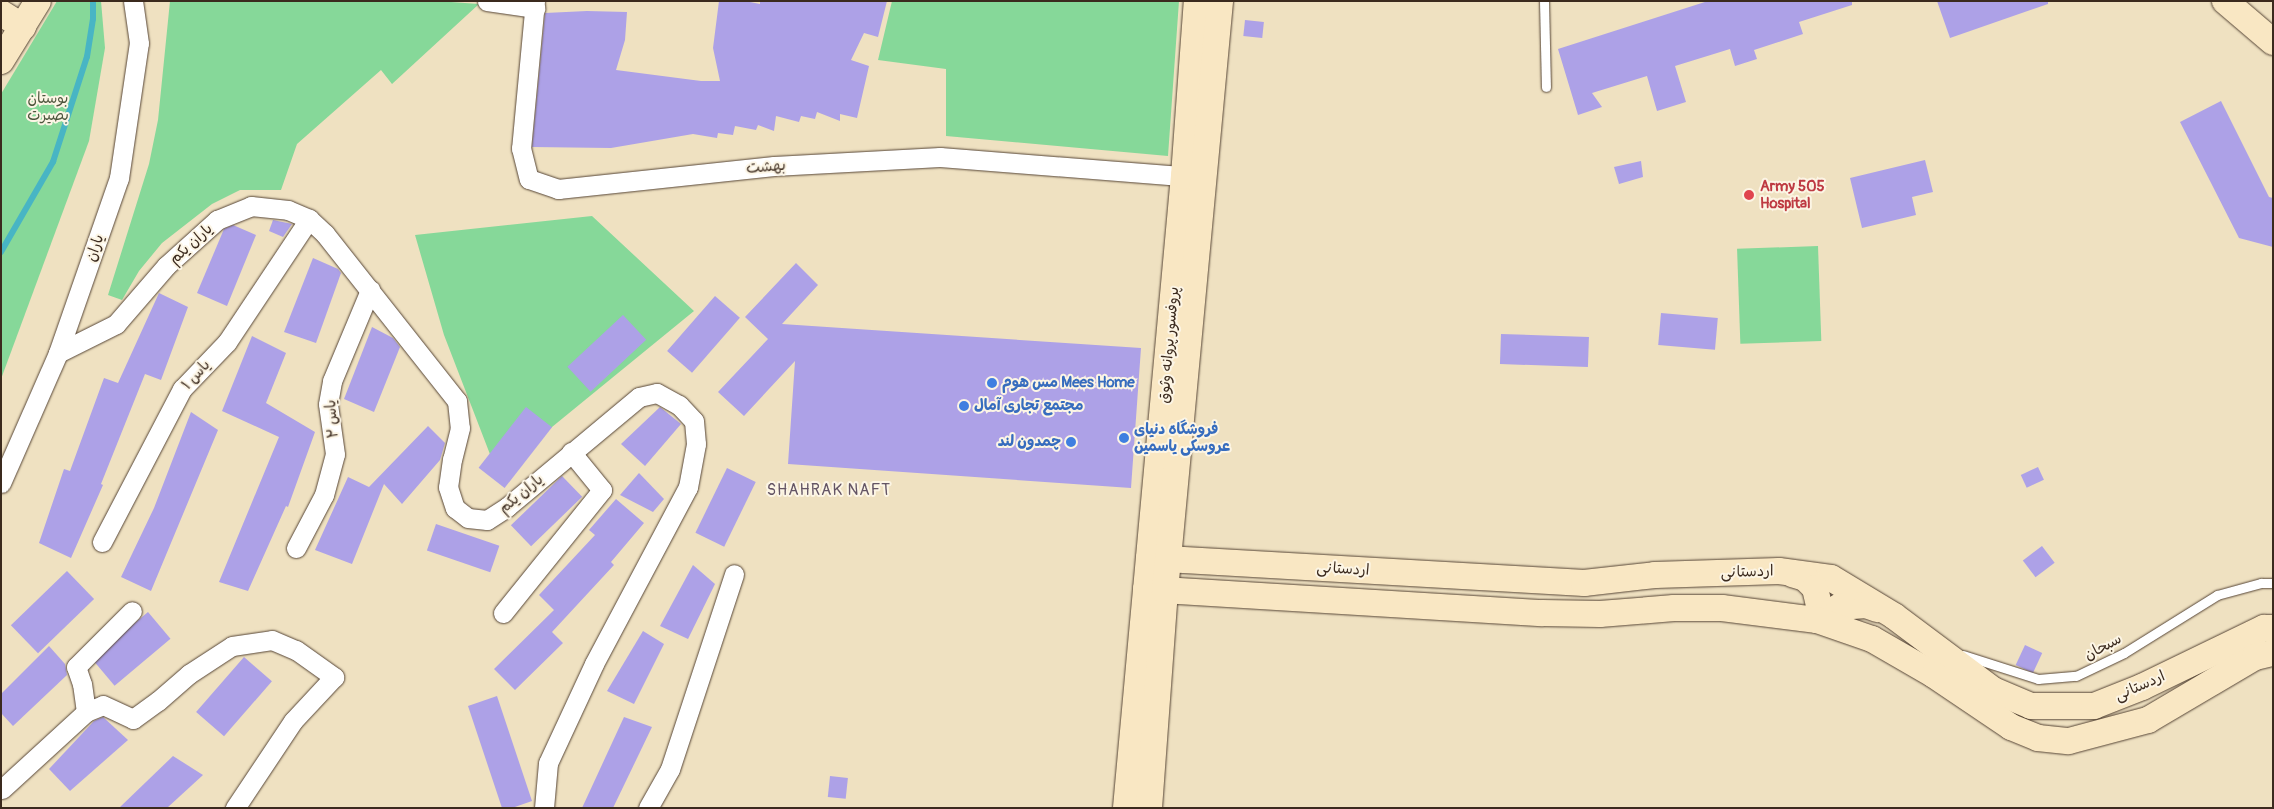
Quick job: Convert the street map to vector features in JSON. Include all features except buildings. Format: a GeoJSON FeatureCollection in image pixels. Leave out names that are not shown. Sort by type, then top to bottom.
{"type":"FeatureCollection","features":[{"type":"Feature","properties":{"kind":"main road"},"geometry":{"type":"LineString","coordinates":[[1,61],[38,1]]}},
{"type":"Feature","properties":{"kind":"main road","name":"پروفسور پروانه وثوق"},"geometry":{"type":"LineString","coordinates":[[1194,178],[1197,1]]}},
{"type":"Feature","properties":{"kind":"main road","name":"پروفسور پروانه وثوق"},"geometry":{"type":"LineString","coordinates":[[1126,808],[1155,590],[1194,178],[1220,1]]}},
{"type":"Feature","properties":{"kind":"main road"},"geometry":{"type":"LineString","coordinates":[[2224,1],[2273,42]]}},
{"type":"Feature","properties":{"kind":"main road"},"geometry":{"type":"LineString","coordinates":[[1,12],[23,28]]}},
{"type":"Feature","properties":{"kind":"main road","name":"اردستانی"},"geometry":{"type":"LineString","coordinates":[[1158,558],[1584,583],[1655,575],[1779,570],[1831,578],[1894,616],[1993,690],[2031,706],[2094,706],[2142,687],[2264,628],[2273,628]]}},
{"type":"Feature","properties":{"kind":"main road"},"geometry":{"type":"LineString","coordinates":[[1779,570],[1805,578],[1815,588],[1819,605],[1817,620]]}},
{"type":"Feature","properties":{"kind":"main road","name":"پروفسور پروانه وثوق"},"geometry":{"type":"LineString","coordinates":[[1149,808],[1155,590]]}},
{"type":"Feature","properties":{"kind":"main road","name":"اردستانی"},"geometry":{"type":"LineString","coordinates":[[1155,590],[1542,613],[1600,614],[1674,608],[1722,608],[1817,620],[1872,639],[1934,675],[2011,727],[2038,738],[2068,742],[2148,720],[2255,657],[2273,653]]}},
{"type":"Feature","properties":{"kind":"main road"},"geometry":{"type":"LineString","coordinates":[[1817,620],[1839,607],[1866,605],[1894,616]]}},
{"type":"Feature","properties":{"kind":"street","name":"یاران"},"geometry":{"type":"LineString","coordinates":[[1,483],[58,353],[119,178],[139,43],[133,1]]}},
{"type":"Feature","properties":{"kind":"street"},"geometry":{"type":"LineString","coordinates":[[487,1],[535,5]]}},
{"type":"Feature","properties":{"kind":"street","name":"بهشت"},"geometry":{"type":"LineString","coordinates":[[535,5],[521,148],[529,178],[558,189],[774,166],[940,157],[1194,178]]}},
{"type":"Feature","properties":{"kind":"street","name":"یاران یکم"},"geometry":{"type":"LineString","coordinates":[[58,353],[116,324],[166,266],[218,220],[251,206],[288,210],[309,219],[325,234],[457,401],[460,428],[452,459],[448,487],[455,508],[468,518],[487,520],[507,507],[639,397],[657,393],[679,405],[694,421],[696,444],[688,487],[594,664],[548,763],[544,808]]}},
{"type":"Feature","properties":{"kind":"street","name":"یاس ۱"},"geometry":{"type":"LineString","coordinates":[[102,542],[182,389],[227,342],[309,219]]}},
{"type":"Feature","properties":{"kind":"street","name":"یاس ۲"},"geometry":{"type":"LineString","coordinates":[[296,548],[324,495],[335,454],[328,404],[332,381],[370,290]]}},
{"type":"Feature","properties":{"kind":"street"},"geometry":{"type":"LineString","coordinates":[[504,613],[602,490],[571,452]]}},
{"type":"Feature","properties":{"kind":"street"},"geometry":{"type":"LineString","coordinates":[[648,808],[670,769],[734,574]]}},
{"type":"Feature","properties":{"kind":"street"},"geometry":{"type":"LineString","coordinates":[[86,712],[82,684],[76,667],[132,611]]}},
{"type":"Feature","properties":{"kind":"street"},"geometry":{"type":"LineString","coordinates":[[2,789],[86,712],[103,705],[133,719],[189,674],[232,646],[272,640],[296,650],[334,678],[293,721],[235,808]]}},
{"type":"Feature","properties":{"kind":"lane"},"geometry":{"type":"LineString","coordinates":[[1544,1],[1546,87]]}},
{"type":"Feature","properties":{"kind":"lane","name":"سبحان"},"geometry":{"type":"LineString","coordinates":[[1935,647],[2038,679],[2076,676],[2124,652],[2217,595],[2261,583],[2273,583]]}},
{"type":"Feature","properties":{"kind":"green space","name":"بوستان بصیرت"},"geometry":{"type":"Polygon","coordinates":[[[57,1],[101,1],[105,48],[89,141],[1,379],[1,94],[57,1]]]}},
{"type":"Feature","properties":{"kind":"green space"},"geometry":{"type":"Polygon","coordinates":[[[170,1],[437,1],[479,4],[392,84],[381,70],[297,144],[281,190],[240,190],[212,204],[162,243],[139,271],[122,300],[108,295],[149,164],[158,120],[170,1]]]}},
{"type":"Feature","properties":{"kind":"green space"},"geometry":{"type":"Polygon","coordinates":[[[892,1],[1179,1],[1168,156],[946,136],[946,69],[878,60],[892,1]]]}},
{"type":"Feature","properties":{"kind":"green space"},"geometry":{"type":"Polygon","coordinates":[[[592,216],[694,311],[552,427],[498,475],[444,335],[415,235],[592,216]]]}},
{"type":"Feature","properties":{"kind":"green space"},"geometry":{"type":"Polygon","coordinates":[[[1818,246],[1821,341],[1740,344],[1737,249],[1818,246]]]}},
{"type":"Feature","properties":{"kind":"waterway"},"geometry":{"type":"LineString","coordinates":[[1,252],[53,162],[87,57],[93,19],[93,1]]}},
{"type":"Feature","properties":{"kind":"place","name":"Army 505 Hospital"},"geometry":{"type":"Point","coordinates":[1749,195]}},
{"type":"Feature","properties":{"kind":"place","name":"مس هوم Mees Home"},"geometry":{"type":"Point","coordinates":[992,383]}},
{"type":"Feature","properties":{"kind":"place","name":"مجتمع تجاری آمال"},"geometry":{"type":"Point","coordinates":[964,406]}},
{"type":"Feature","properties":{"kind":"place","name":"فروشگاه دنیای عروسکی یاسمین"},"geometry":{"type":"Point","coordinates":[1124,438]}},
{"type":"Feature","properties":{"kind":"place","name":"چمدون لند"},"geometry":{"type":"Point","coordinates":[1071,442]}},
{"type":"Feature","properties":{"kind":"district","name":"SHAHRAK NAFT"},"geometry":{"type":"Point","coordinates":[829,490]}}]}
